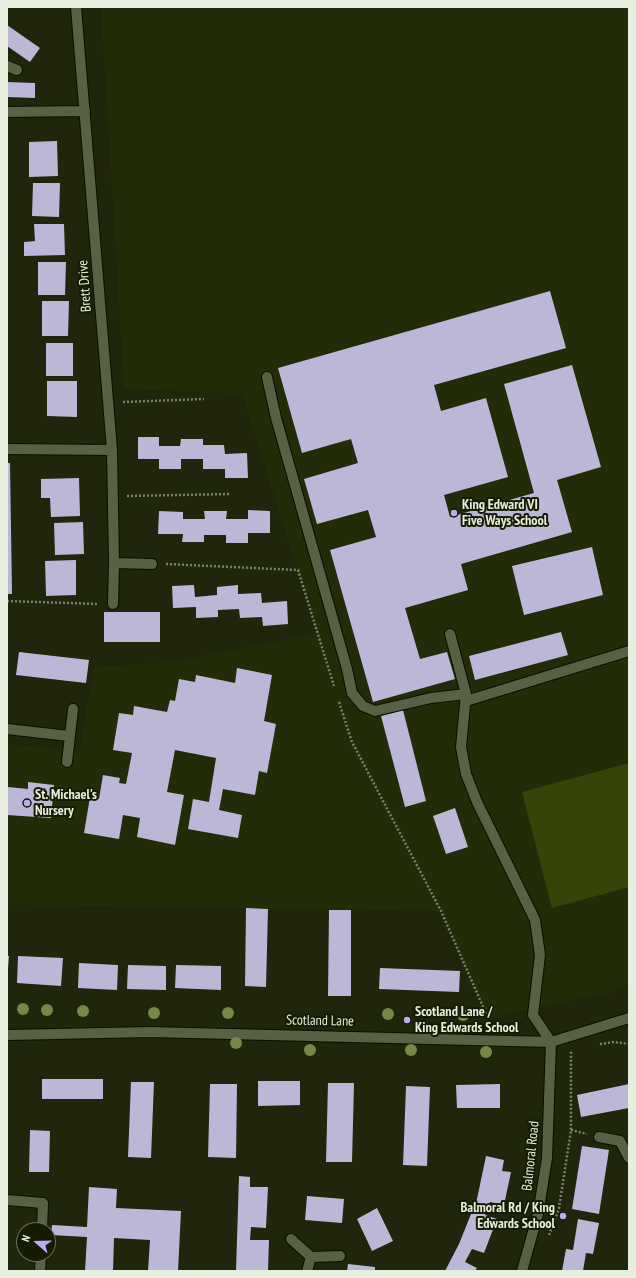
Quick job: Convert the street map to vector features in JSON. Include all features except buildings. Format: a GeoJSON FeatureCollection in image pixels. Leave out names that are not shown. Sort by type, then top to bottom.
{"type":"FeatureCollection","features":[{"type":"Feature","properties":{"kind":"street","name":"Brett Drive"},"geometry":{"type":"LineString","coordinates":[[76,7],[112,450],[114,563],[113,604]]}},
{"type":"Feature","properties":{"kind":"street"},"geometry":{"type":"LineString","coordinates":[[7,66],[17,70]]}},
{"type":"Feature","properties":{"kind":"street"},"geometry":{"type":"LineString","coordinates":[[7,112],[85,111]]}},
{"type":"Feature","properties":{"kind":"street"},"geometry":{"type":"LineString","coordinates":[[267,377],[276,418],[347,669],[352,693],[363,706],[375,711],[431,698],[466,698],[629,651]]}},
{"type":"Feature","properties":{"kind":"street"},"geometry":{"type":"LineString","coordinates":[[7,450],[112,450]]}},
{"type":"Feature","properties":{"kind":"street"},"geometry":{"type":"LineString","coordinates":[[114,563],[152,564]]}},
{"type":"Feature","properties":{"kind":"street"},"geometry":{"type":"LineString","coordinates":[[450,634],[466,698],[461,747],[466,774],[477,802],[535,920],[540,955],[533,1015],[551,1042]]}},
{"type":"Feature","properties":{"kind":"street"},"geometry":{"type":"LineString","coordinates":[[67,762],[73,709]]}},
{"type":"Feature","properties":{"kind":"street"},"geometry":{"type":"LineString","coordinates":[[7,729],[69,736]]}},
{"type":"Feature","properties":{"kind":"street","name":"Scotland Lane"},"geometry":{"type":"LineString","coordinates":[[7,1035],[150,1032],[551,1042],[629,1018]]}},
{"type":"Feature","properties":{"kind":"street","name":"Balmoral Road"},"geometry":{"type":"LineString","coordinates":[[522,1271],[538,1214],[547,1158],[551,1042]]}},
{"type":"Feature","properties":{"kind":"street"},"geometry":{"type":"LineString","coordinates":[[599,1136],[624,1140],[629,1158]]}},
{"type":"Feature","properties":{"kind":"street"},"geometry":{"type":"LineString","coordinates":[[7,1200],[43,1203],[42,1222]]}},
{"type":"Feature","properties":{"kind":"street"},"geometry":{"type":"LineString","coordinates":[[291,1239],[311,1257],[340,1256]]}},
{"type":"Feature","properties":{"kind":"street"},"geometry":{"type":"LineString","coordinates":[[307,1271],[311,1257]]}},
{"type":"Feature","properties":{"kind":"path"},"geometry":{"type":"LineString","coordinates":[[108,403],[204,399]]}},
{"type":"Feature","properties":{"kind":"path"},"geometry":{"type":"LineString","coordinates":[[113,496],[230,494]]}},
{"type":"Feature","properties":{"kind":"path"},"geometry":{"type":"LineString","coordinates":[[152,564],[298,570],[336,692]]}},
{"type":"Feature","properties":{"kind":"path"},"geometry":{"type":"LineString","coordinates":[[7,601],[113,604]]}},
{"type":"Feature","properties":{"kind":"path"},"geometry":{"type":"LineString","coordinates":[[338,699],[352,742],[441,911],[488,1018],[488,1040]]}},
{"type":"Feature","properties":{"kind":"shaded area","name":"King Edward VI Five Ways School"},"geometry":{"type":"Polygon","coordinates":[[[101,7],[629,7],[629,984],[612,992],[488,1018],[441,911],[7,905],[7,744],[79,751],[94,667],[173,662],[317,633],[242,394],[124,389],[101,7]]]}},
{"type":"Feature","properties":{"kind":"shaded area"},"geometry":{"type":"Polygon","coordinates":[[[629,763],[629,887],[552,908],[522,792],[629,763]]]}},
{"type":"Feature","properties":{"kind":"place","name":"King Edward VI Five Ways School"},"geometry":{"type":"Point","coordinates":[454,513]}},
{"type":"Feature","properties":{"kind":"place","name":"St. Michael's Nursery"},"geometry":{"type":"Point","coordinates":[27,803]}},
{"type":"Feature","properties":{"kind":"place","name":"Scotland Lane / King Edwards School"},"geometry":{"type":"Point","coordinates":[407,1020]}},
{"type":"Feature","properties":{"kind":"place","name":"Balmoral Rd / King Edwards School"},"geometry":{"type":"Point","coordinates":[563,1216]}}]}
